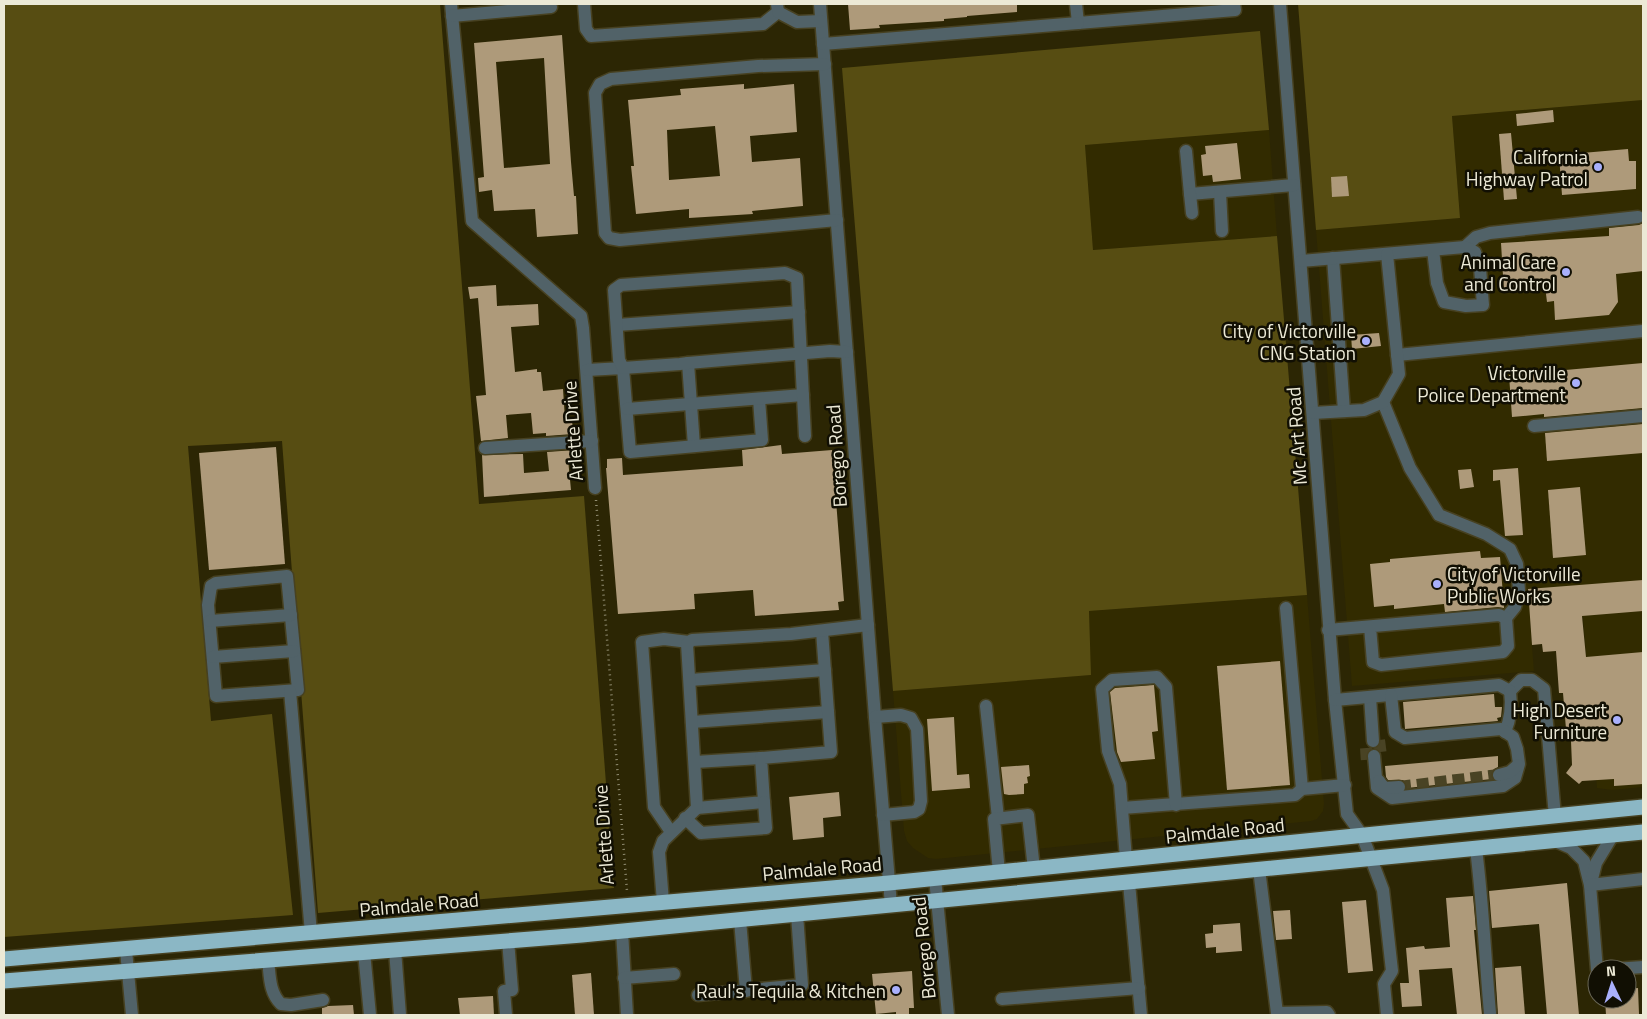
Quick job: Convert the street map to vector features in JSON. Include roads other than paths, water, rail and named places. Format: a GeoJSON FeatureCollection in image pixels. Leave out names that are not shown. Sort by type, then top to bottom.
{"type":"FeatureCollection","features":[{"type":"Feature","properties":{"kind":"highway","name":"Palmdale Road"},"geometry":{"type":"LineString","coordinates":[[4,959],[889,883],[1643,807]]}},
{"type":"Feature","properties":{"kind":"highway"},"geometry":{"type":"LineString","coordinates":[[4,981],[622,931],[1643,832]]}},
{"type":"Feature","properties":{"kind":"street"},"geometry":{"type":"LineString","coordinates":[[584,4],[586,29],[591,36],[763,24],[778,8],[797,22],[821,21]]}},
{"type":"Feature","properties":{"kind":"street","name":"Borego Road"},"geometry":{"type":"LineString","coordinates":[[820,4],[891,905]]}},
{"type":"Feature","properties":{"kind":"street"},"geometry":{"type":"LineString","coordinates":[[1076,4],[1078,24]]}},
{"type":"Feature","properties":{"kind":"street"},"geometry":{"type":"LineString","coordinates":[[823,44],[1235,10],[1234,4]]}},
{"type":"Feature","properties":{"kind":"street","name":"Mc Art Road"},"geometry":{"type":"LineString","coordinates":[[1280,4],[1313,413],[1328,630],[1347,814],[1362,836],[1382,890],[1392,971],[1384,984],[1387,1015]]}},
{"type":"Feature","properties":{"kind":"street"},"geometry":{"type":"LineString","coordinates":[[451,10],[551,7]]}},
{"type":"Feature","properties":{"kind":"street","name":"Arlette Drive"},"geometry":{"type":"LineString","coordinates":[[451,10],[472,221],[580,316],[587,370],[595,488]]}},
{"type":"Feature","properties":{"kind":"street"},"geometry":{"type":"LineString","coordinates":[[825,64],[758,66],[611,79],[600,84],[595,92],[605,233],[609,238],[620,240],[837,220]]}},
{"type":"Feature","properties":{"kind":"street"},"geometry":{"type":"LineString","coordinates":[[1186,151],[1192,213]]}},
{"type":"Feature","properties":{"kind":"street"},"geometry":{"type":"LineString","coordinates":[[1190,194],[1294,185]]}},
{"type":"Feature","properties":{"kind":"street"},"geometry":{"type":"LineString","coordinates":[[1220,192],[1222,231]]}},
{"type":"Feature","properties":{"kind":"street"},"geometry":{"type":"LineString","coordinates":[[1465,247],[1476,237],[1490,233],[1638,217]]}},
{"type":"Feature","properties":{"kind":"street"},"geometry":{"type":"LineString","coordinates":[[1300,260],[1465,247],[1475,252],[1480,268],[1483,305],[1466,306],[1444,302],[1437,283],[1434,250]]}},
{"type":"Feature","properties":{"kind":"street"},"geometry":{"type":"LineString","coordinates":[[1313,413],[1364,410],[1383,402],[1399,374],[1387,254]]}},
{"type":"Feature","properties":{"kind":"street"},"geometry":{"type":"LineString","coordinates":[[1333,258],[1344,411]]}},
{"type":"Feature","properties":{"kind":"street"},"geometry":{"type":"LineString","coordinates":[[759,399],[762,440],[630,452],[623,368],[619,360],[614,290],[621,285],[785,273],[797,278],[805,436]]}},
{"type":"Feature","properties":{"kind":"street"},"geometry":{"type":"LineString","coordinates":[[617,325],[799,312]]}},
{"type":"Feature","properties":{"kind":"street"},"geometry":{"type":"LineString","coordinates":[[1397,355],[1643,331]]}},
{"type":"Feature","properties":{"kind":"street"},"geometry":{"type":"LineString","coordinates":[[587,370],[847,352]]}},
{"type":"Feature","properties":{"kind":"street"},"geometry":{"type":"LineString","coordinates":[[688,363],[694,446]]}},
{"type":"Feature","properties":{"kind":"street"},"geometry":{"type":"LineString","coordinates":[[626,409],[803,395]]}},
{"type":"Feature","properties":{"kind":"street"},"geometry":{"type":"LineString","coordinates":[[1370,627],[1373,662],[1381,665],[1504,652],[1508,646],[1506,618],[1515,607],[1519,591],[1517,564],[1510,549],[1486,534],[1439,515],[1410,468],[1383,402]]}},
{"type":"Feature","properties":{"kind":"street"},"geometry":{"type":"LineString","coordinates":[[1534,426],[1643,416]]}},
{"type":"Feature","properties":{"kind":"street"},"geometry":{"type":"LineString","coordinates":[[485,448],[592,441]]}},
{"type":"Feature","properties":{"kind":"street"},"geometry":{"type":"LineString","coordinates":[[287,576],[291,615],[298,690],[216,696],[210,621],[209,592],[211,586],[216,583],[287,576]]}},
{"type":"Feature","properties":{"kind":"street"},"geometry":{"type":"LineString","coordinates":[[1286,608],[1302,789]]}},
{"type":"Feature","properties":{"kind":"street"},"geometry":{"type":"LineString","coordinates":[[210,621],[291,615]]}},
{"type":"Feature","properties":{"kind":"street"},"geometry":{"type":"LineString","coordinates":[[1328,630],[1499,615],[1506,618]]}},
{"type":"Feature","properties":{"kind":"street"},"geometry":{"type":"LineString","coordinates":[[671,832],[654,807],[642,642],[664,640],[689,642],[692,640],[868,626]]}},
{"type":"Feature","properties":{"kind":"street"},"geometry":{"type":"LineString","coordinates":[[695,762],[831,752],[822,631]]}},
{"type":"Feature","properties":{"kind":"street"},"geometry":{"type":"LineString","coordinates":[[689,642],[687,644],[697,808]]}},
{"type":"Feature","properties":{"kind":"street"},"geometry":{"type":"LineString","coordinates":[[213,657],[294,651]]}},
{"type":"Feature","properties":{"kind":"street"},"geometry":{"type":"LineString","coordinates":[[690,680],[825,670]]}},
{"type":"Feature","properties":{"kind":"street"},"geometry":{"type":"LineString","coordinates":[[1126,859],[1120,784],[1108,751],[1102,689],[1112,680],[1157,677],[1166,687],[1176,805]]}},
{"type":"Feature","properties":{"kind":"street"},"geometry":{"type":"LineString","coordinates":[[1510,691],[1521,680],[1532,680],[1544,689],[1555,816]]}},
{"type":"Feature","properties":{"kind":"street"},"geometry":{"type":"LineString","coordinates":[[1335,700],[1500,685],[1510,691]]}},
{"type":"Feature","properties":{"kind":"street"},"geometry":{"type":"LineString","coordinates":[[290,691],[311,934]]}},
{"type":"Feature","properties":{"kind":"street"},"geometry":{"type":"LineString","coordinates":[[1505,732],[1510,721],[1512,705],[1510,691]]}},
{"type":"Feature","properties":{"kind":"street"},"geometry":{"type":"LineString","coordinates":[[1370,696],[1373,751],[1382,764],[1376,778],[1378,788],[1392,798],[1503,786],[1515,778],[1519,764],[1513,737],[1501,729],[1405,738],[1395,732],[1391,695]]}},
{"type":"Feature","properties":{"kind":"street"},"geometry":{"type":"LineString","coordinates":[[986,706],[999,872]]}},
{"type":"Feature","properties":{"kind":"street"},"geometry":{"type":"LineString","coordinates":[[692,722],[828,712]]}},
{"type":"Feature","properties":{"kind":"street"},"geometry":{"type":"LineString","coordinates":[[875,717],[901,714],[911,718],[917,729],[921,801],[919,809],[914,812],[883,815]]}},
{"type":"Feature","properties":{"kind":"street"},"geometry":{"type":"LineString","coordinates":[[685,818],[701,833],[766,828],[761,758]]}},
{"type":"Feature","properties":{"kind":"street"},"geometry":{"type":"LineString","coordinates":[[1499,775],[1510,772],[1519,764]]}},
{"type":"Feature","properties":{"kind":"street"},"geometry":{"type":"LineString","coordinates":[[1376,778],[1384,788],[1399,787]]}},
{"type":"Feature","properties":{"kind":"street"},"geometry":{"type":"LineString","coordinates":[[1122,808],[1295,795],[1302,789],[1345,785]]}},
{"type":"Feature","properties":{"kind":"street"},"geometry":{"type":"LineString","coordinates":[[663,902],[659,852],[662,841],[685,818],[697,808],[764,802]]}},
{"type":"Feature","properties":{"kind":"street"},"geometry":{"type":"LineString","coordinates":[[996,818],[1028,815],[1034,868]]}},
{"type":"Feature","properties":{"kind":"street"},"geometry":{"type":"LineString","coordinates":[[1590,885],[1596,863],[1613,835]]}},
{"type":"Feature","properties":{"kind":"street"},"geometry":{"type":"LineString","coordinates":[[1555,841],[1571,848],[1584,861],[1590,885],[1596,959]]}},
{"type":"Feature","properties":{"kind":"street"},"geometry":{"type":"LineString","coordinates":[[1476,849],[1490,1013]]}},
{"type":"Feature","properties":{"kind":"street"},"geometry":{"type":"LineString","coordinates":[[1259,870],[1277,1013],[1327,1012],[1329,1015]]}},
{"type":"Feature","properties":{"kind":"street","name":"Borego Road"},"geometry":{"type":"LineString","coordinates":[[935,878],[948,1015]]}},
{"type":"Feature","properties":{"kind":"street"},"geometry":{"type":"LineString","coordinates":[[1590,885],[1643,879]]}},
{"type":"Feature","properties":{"kind":"street"},"geometry":{"type":"LineString","coordinates":[[1129,883],[1141,1015]]}},
{"type":"Feature","properties":{"kind":"street"},"geometry":{"type":"LineString","coordinates":[[698,995],[802,985],[797,914]]}},
{"type":"Feature","properties":{"kind":"street"},"geometry":{"type":"LineString","coordinates":[[740,920],[746,991]]}},
{"type":"Feature","properties":{"kind":"street"},"geometry":{"type":"LineString","coordinates":[[622,931],[627,1015]]}},
{"type":"Feature","properties":{"kind":"street"},"geometry":{"type":"LineString","coordinates":[[506,1015],[504,991],[512,990],[508,940]]}},
{"type":"Feature","properties":{"kind":"street"},"geometry":{"type":"LineString","coordinates":[[126,950],[132,1015]]}},
{"type":"Feature","properties":{"kind":"street"},"geometry":{"type":"LineString","coordinates":[[394,950],[400,1015]]}},
{"type":"Feature","properties":{"kind":"street"},"geometry":{"type":"LineString","coordinates":[[364,952],[370,1015]]}},
{"type":"Feature","properties":{"kind":"street"},"geometry":{"type":"LineString","coordinates":[[268,960],[270,983],[274,996],[281,1004],[291,1005],[323,1000]]}},
{"type":"Feature","properties":{"kind":"street"},"geometry":{"type":"LineString","coordinates":[[624,978],[674,974]]}},
{"type":"Feature","properties":{"kind":"street"},"geometry":{"type":"LineString","coordinates":[[1002,1000],[1139,988]]}},
{"type":"Feature","properties":{"kind":"street"},"geometry":{"type":"LineString","coordinates":[[279,1002],[280,1015]]}},
{"type":"Feature","properties":{"kind":"tunnel"},"geometry":{"type":"LineString","coordinates":[[1379,740],[1381,756]]}},
{"type":"Feature","properties":{"kind":"tunnel"},"geometry":{"type":"LineString","coordinates":[[1366,748],[1367,763]]}},
{"type":"Feature","properties":{"kind":"tunnel"},"geometry":{"type":"LineString","coordinates":[[1399,787],[1499,775]]}},
{"type":"Feature","properties":{"kind":"place","name":"California Highway Patrol"},"geometry":{"type":"Point","coordinates":[1598,167]}},
{"type":"Feature","properties":{"kind":"place","name":"Animal Care and Control"},"geometry":{"type":"Point","coordinates":[1566,272]}},
{"type":"Feature","properties":{"kind":"place","name":"City of Victorville CNG Station"},"geometry":{"type":"Point","coordinates":[1366,341]}},
{"type":"Feature","properties":{"kind":"place","name":"Victorville Police Department"},"geometry":{"type":"Point","coordinates":[1576,383]}},
{"type":"Feature","properties":{"kind":"place","name":"City of Victorville Public Works"},"geometry":{"type":"Point","coordinates":[1437,584]}},
{"type":"Feature","properties":{"kind":"place","name":"High Desert Furniture"},"geometry":{"type":"Point","coordinates":[1617,720]}},
{"type":"Feature","properties":{"kind":"place","name":"Raul's Tequila & Kitchen"},"geometry":{"type":"Point","coordinates":[896,990]}}]}
